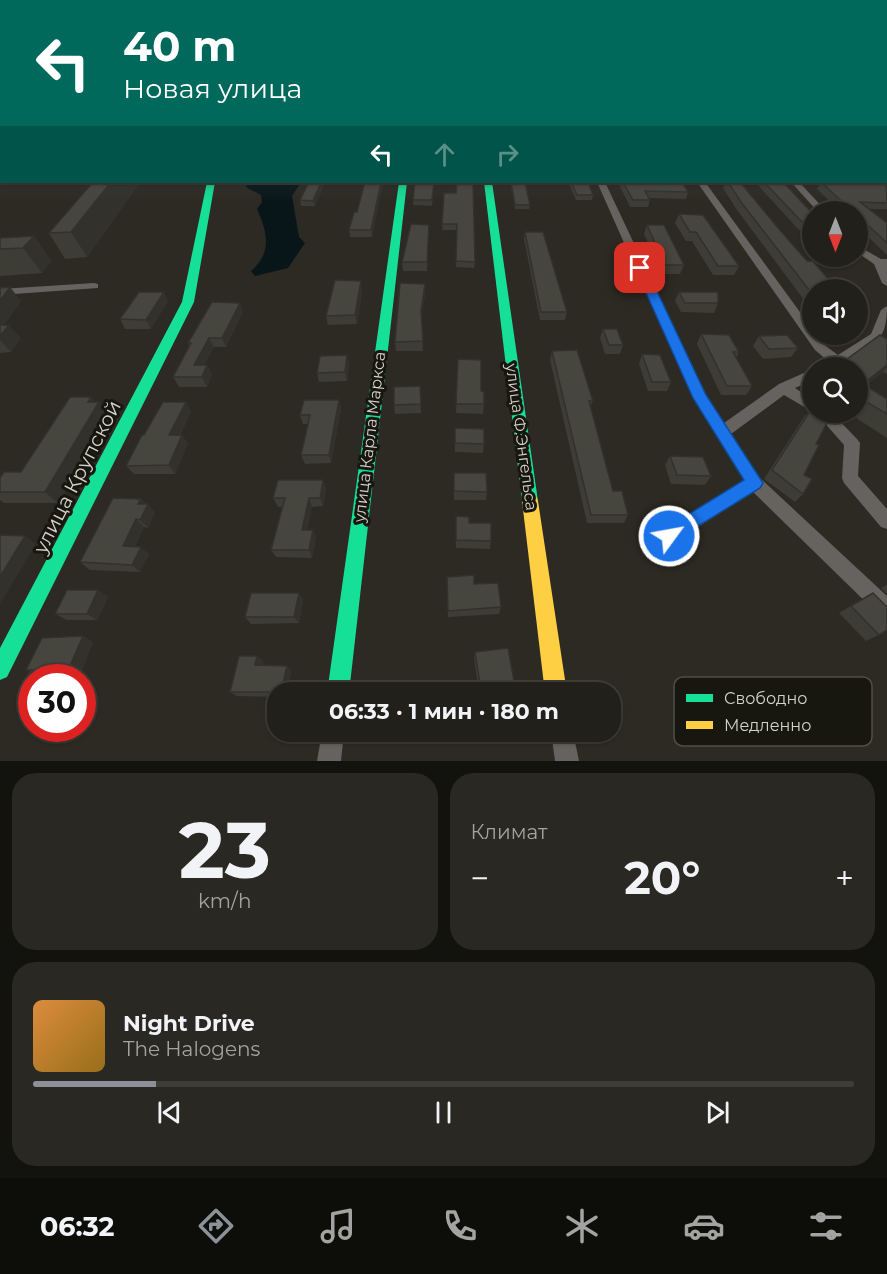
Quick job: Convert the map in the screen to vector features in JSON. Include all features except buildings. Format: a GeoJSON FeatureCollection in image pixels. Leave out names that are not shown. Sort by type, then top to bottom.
{"type":"FeatureCollection","features":[{"type":"Feature","properties":{"kind":"street","name":"улица Крупской"},"geometry":{"type":"LineString","coordinates":[[0,670],[188,302],[211,183]]}},
{"type":"Feature","properties":{"kind":"street","name":"улица Карла Маркса"},"geometry":{"type":"LineString","coordinates":[[339,682],[403,183]]}},
{"type":"Feature","properties":{"kind":"street","name":"улица Ф.Энгельса"},"geometry":{"type":"LineString","coordinates":[[488,183],[555,682]]}},
{"type":"Feature","properties":{"kind":"street"},"geometry":{"type":"LineString","coordinates":[[601,183],[700,398],[754,483],[887,609]]}},
{"type":"Feature","properties":{"kind":"street"},"geometry":{"type":"LineString","coordinates":[[702,183],[827,357]]}},
{"type":"Feature","properties":{"kind":"street"},"geometry":{"type":"LineString","coordinates":[[796,183],[813,201]]}},
{"type":"Feature","properties":{"kind":"street"},"geometry":{"type":"LineString","coordinates":[[868,254],[883,262],[887,283]]}},
{"type":"Feature","properties":{"kind":"street"},"geometry":{"type":"LineString","coordinates":[[0,292],[94,286]]}},
{"type":"Feature","properties":{"kind":"street"},"geometry":{"type":"LineString","coordinates":[[845,357],[876,336],[887,310]]}},
{"type":"Feature","properties":{"kind":"street"},"geometry":{"type":"LineString","coordinates":[[722,432],[784,388],[802,379]]}},
{"type":"Feature","properties":{"kind":"street"},"geometry":{"type":"LineString","coordinates":[[784,388],[802,400]]}},
{"type":"Feature","properties":{"kind":"street"},"geometry":{"type":"LineString","coordinates":[[833,423],[852,443],[850,478],[887,521]]}},
{"type":"Feature","properties":{"kind":"street"},"geometry":{"type":"LineString","coordinates":[[669,536],[754,483]]}},
{"type":"Feature","properties":{"kind":"street"},"geometry":{"type":"LineString","coordinates":[[328,761],[331,742]]}},
{"type":"Feature","properties":{"kind":"street"},"geometry":{"type":"LineString","coordinates":[[564,742],[567,761]]}},
{"type":"Feature","properties":{"kind":"shaded area"},"geometry":{"type":"Polygon","coordinates":[[[245,183],[300,183],[292,196],[299,237],[305,243],[288,268],[255,276],[251,271],[262,257],[266,242],[264,226],[257,209],[262,202],[261,195],[247,188],[245,183]]]}},
{"type":"Feature","properties":{"kind":"traffic: fast"},"geometry":{"type":"LineString","coordinates":[[0,670],[188,302],[211,183]]}},
{"type":"Feature","properties":{"kind":"traffic: fast"},"geometry":{"type":"LineString","coordinates":[[339,682],[403,183]]}},
{"type":"Feature","properties":{"kind":"traffic: fast"},"geometry":{"type":"LineString","coordinates":[[488,183],[530,501]]}},
{"type":"Feature","properties":{"kind":"traffic: slow"},"geometry":{"type":"LineString","coordinates":[[530,501],[555,682]]}},
{"type":"Feature","properties":{"kind":"route"},"geometry":{"type":"LineString","coordinates":[[640,268],[700,398],[754,483],[669,536]]}}]}
